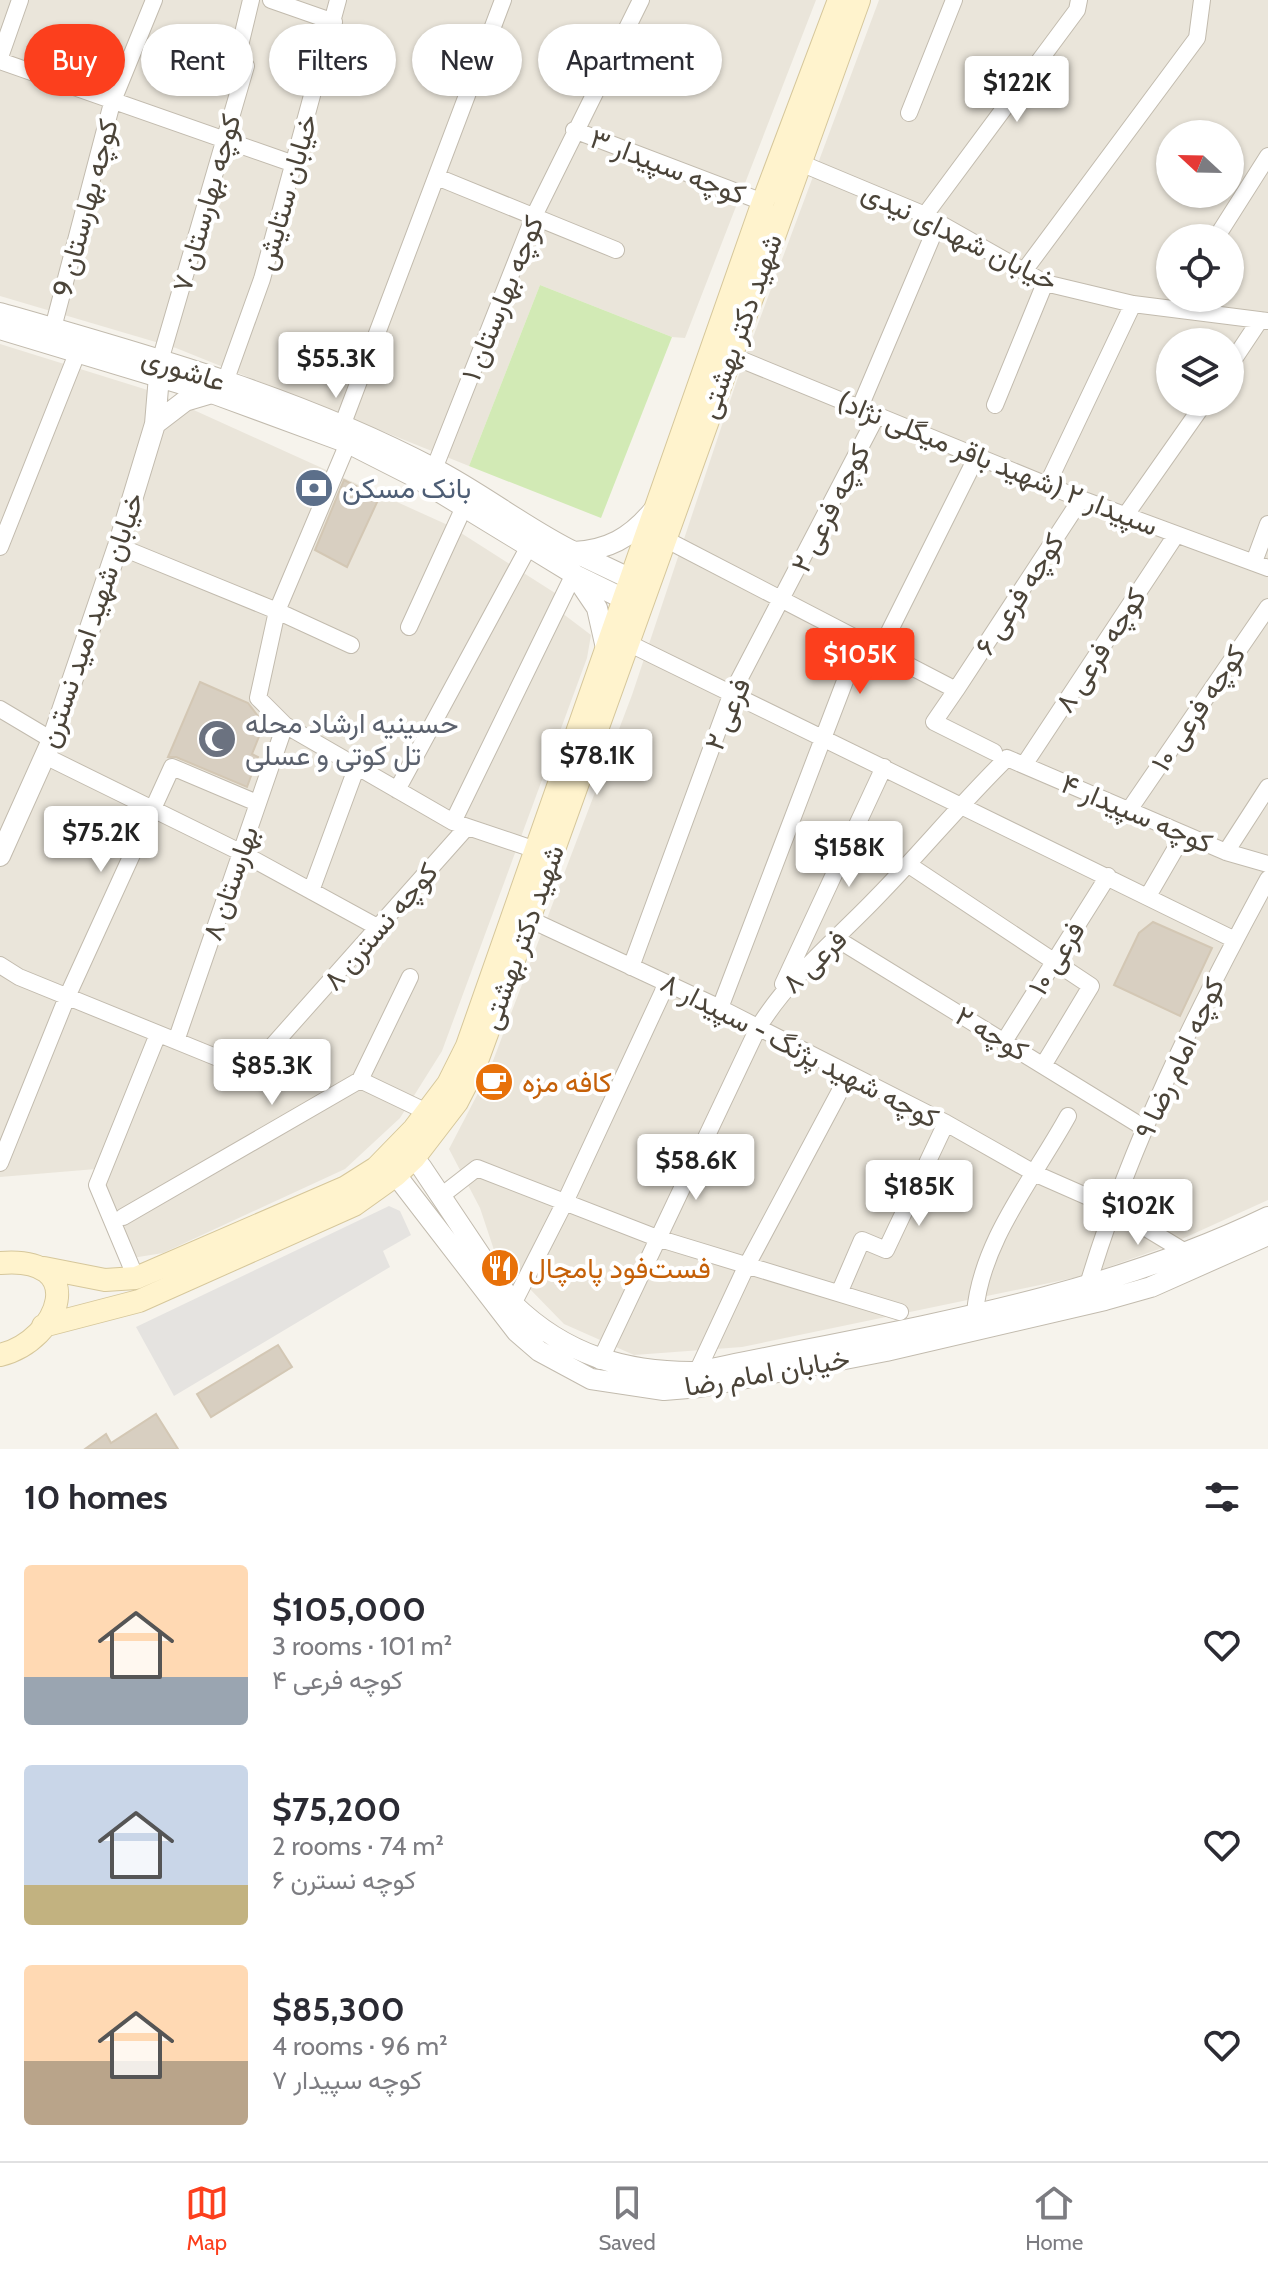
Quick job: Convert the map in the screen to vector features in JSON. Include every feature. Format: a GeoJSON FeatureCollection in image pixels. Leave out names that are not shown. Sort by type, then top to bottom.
{"type":"FeatureCollection","features":[{"type":"Feature","properties":{"kind":"main road","name":"شهید دکتر بهشتی"},"geometry":{"type":"LineString","coordinates":[[43,1326],[139,1301],[354,1205],[401,1162],[457,1102],[474,1069],[529,919],[617,646],[655,509],[763,202],[839,0]]}},
{"type":"Feature","properties":{"kind":"main road","name":"شهید دکتر بهشتی"},"geometry":{"type":"LineString","coordinates":[[633,591],[665,539],[798,162],[859,0]]}},
{"type":"Feature","properties":{"kind":"main road","name":"شهید دکتر بهشتی"},"geometry":{"type":"LineString","coordinates":[[0,1263],[28,1262],[105,1280],[136,1278],[401,1162],[467,1046],[536,850],[617,646]]}},
{"type":"Feature","properties":{"kind":"main road"},"geometry":{"type":"LineString","coordinates":[[0,1355],[15,1351],[43,1326],[58,1298],[57,1280],[44,1268]]}},
{"type":"Feature","properties":{"kind":"street"},"geometry":{"type":"LineString","coordinates":[[20,0],[0,59],[112,103],[294,164]]}},
{"type":"Feature","properties":{"kind":"street","name":"کوچه بهارستان 9"},"geometry":{"type":"LineString","coordinates":[[53,328],[112,103],[154,0]]}},
{"type":"Feature","properties":{"kind":"street","name":"کوچه بهارستان ۷"},"geometry":{"type":"LineString","coordinates":[[160,369],[246,66],[238,54],[251,0]]}},
{"type":"Feature","properties":{"kind":"street"},"geometry":{"type":"LineString","coordinates":[[271,0],[334,22]]}},
{"type":"Feature","properties":{"kind":"street","name":"خیابان ستایش"},"geometry":{"type":"LineString","coordinates":[[219,388],[262,279],[338,0]]}},
{"type":"Feature","properties":{"kind":"street"},"geometry":{"type":"LineString","coordinates":[[503,0],[277,611],[258,698],[285,725],[397,790],[460,824],[536,850]]}},
{"type":"Feature","properties":{"kind":"street","name":"کوچه بهارستان ۱"},"geometry":{"type":"LineString","coordinates":[[434,469],[534,216],[641,0]]}},
{"type":"Feature","properties":{"kind":"street"},"geometry":{"type":"LineString","coordinates":[[909,113],[954,0]]}},
{"type":"Feature","properties":{"kind":"street"},"geometry":{"type":"LineString","coordinates":[[1024,271],[1197,38],[1202,0]]}},
{"type":"Feature","properties":{"kind":"street"},"geometry":{"type":"LineString","coordinates":[[860,407],[902,309],[932,219],[1078,5]]}},
{"type":"Feature","properties":{"kind":"street","name":"کوچه سپیدار ۳"},"geometry":{"type":"LineString","coordinates":[[574,130],[763,202]]}},
{"type":"Feature","properties":{"kind":"street"},"geometry":{"type":"LineString","coordinates":[[1225,224],[1268,156]]}},
{"type":"Feature","properties":{"kind":"street","name":"خیابان شهدای نیدی"},"geometry":{"type":"LineString","coordinates":[[798,162],[932,219],[1045,283],[1133,304],[1156,303]]}},
{"type":"Feature","properties":{"kind":"street"},"geometry":{"type":"LineString","coordinates":[[437,177],[616,250]]}},
{"type":"Feature","properties":{"kind":"street"},"geometry":{"type":"LineString","coordinates":[[995,405],[1045,283]]}},
{"type":"Feature","properties":{"kind":"street"},"geometry":{"type":"LineString","coordinates":[[1047,485],[1133,304]]}},
{"type":"Feature","properties":{"kind":"street","name":"خیابان شهدای نیدی"},"geometry":{"type":"LineString","coordinates":[[1220,312],[1264,321]]}},
{"type":"Feature","properties":{"kind":"street","name":"عاشوری"},"geometry":{"type":"LineString","coordinates":[[0,313],[53,328],[434,469],[562,553],[617,646]]}},
{"type":"Feature","properties":{"kind":"street"},"geometry":{"type":"LineString","coordinates":[[1244,347],[1264,321]]}},
{"type":"Feature","properties":{"kind":"street","name":"عاشوری"},"geometry":{"type":"LineString","coordinates":[[0,329],[78,351],[160,369]]}},
{"type":"Feature","properties":{"kind":"street"},"geometry":{"type":"LineString","coordinates":[[0,547],[78,351]]}},
{"type":"Feature","properties":{"kind":"street","name":"سپیدار ۲ (شهید باقر میگلی نژاد)"},"geometry":{"type":"LineString","coordinates":[[730,355],[1081,499],[1261,565]]}},
{"type":"Feature","properties":{"kind":"street","name":"خیابان شهید امید نسترن"},"geometry":{"type":"LineString","coordinates":[[0,856],[5,831],[48,748],[118,546],[155,424],[160,369]]}},
{"type":"Feature","properties":{"kind":"street"},"geometry":{"type":"LineString","coordinates":[[155,424],[185,401],[219,388]]}},
{"type":"Feature","properties":{"kind":"street","name":"کوچه فرعی ۲"},"geometry":{"type":"LineString","coordinates":[[783,601],[877,415]]}},
{"type":"Feature","properties":{"kind":"street"},"geometry":{"type":"LineString","coordinates":[[1125,516],[1194,416]]}},
{"type":"Feature","properties":{"kind":"street","name":"عاشوری"},"geometry":{"type":"LineString","coordinates":[[345,434],[528,548],[562,553]]}},
{"type":"Feature","properties":{"kind":"street"},"geometry":{"type":"LineString","coordinates":[[881,648],[977,456]]}},
{"type":"Feature","properties":{"kind":"street","name":"کوچه فرعی ۶"},"geometry":{"type":"LineString","coordinates":[[956,690],[1081,499]]}},
{"type":"Feature","properties":{"kind":"street"},"geometry":{"type":"LineString","coordinates":[[409,627],[464,507]]}},
{"type":"Feature","properties":{"kind":"street"},"geometry":{"type":"LineString","coordinates":[[562,553],[597,550],[616,543],[637,530],[655,509]]}},
{"type":"Feature","properties":{"kind":"street"},"geometry":{"type":"LineString","coordinates":[[1261,565],[1268,524]]}},
{"type":"Feature","properties":{"kind":"street","name":"کوچه فرعی ۸"},"geometry":{"type":"LineString","coordinates":[[1024,765],[1176,535]]}},
{"type":"Feature","properties":{"kind":"street"},"geometry":{"type":"LineString","coordinates":[[665,539],[881,648],[956,690]]}},
{"type":"Feature","properties":{"kind":"street"},"geometry":{"type":"LineString","coordinates":[[118,546],[351,645]]}},
{"type":"Feature","properties":{"kind":"street"},"geometry":{"type":"LineString","coordinates":[[397,790],[528,548]]}},
{"type":"Feature","properties":{"kind":"street"},"geometry":{"type":"LineString","coordinates":[[562,553],[633,591]]}},
{"type":"Feature","properties":{"kind":"street"},"geometry":{"type":"LineString","coordinates":[[574,574],[633,591]]}},
{"type":"Feature","properties":{"kind":"street","name":"کوچه نسترن ۸"},"geometry":{"type":"LineString","coordinates":[[0,965],[19,977],[250,1071],[379,928],[460,824],[574,574]]}},
{"type":"Feature","properties":{"kind":"street","name":"فرعی ۲"},"geometry":{"type":"LineString","coordinates":[[631,967],[731,695],[783,601]]}},
{"type":"Feature","properties":{"kind":"street","name":"کوچه فرعی ۱۰"},"geometry":{"type":"LineString","coordinates":[[1129,810],[1268,607]]}},
{"type":"Feature","properties":{"kind":"street"},"geometry":{"type":"LineString","coordinates":[[720,1008],[861,639]]}},
{"type":"Feature","properties":{"kind":"street"},"geometry":{"type":"LineString","coordinates":[[617,646],[731,695],[884,767],[1235,940]]}},
{"type":"Feature","properties":{"kind":"street","name":"کوچه سپیدار ۴"},"geometry":{"type":"LineString","coordinates":[[956,690],[934,722],[1000,755],[1226,852],[1268,864]]}},
{"type":"Feature","properties":{"kind":"street"},"geometry":{"type":"LineString","coordinates":[[0,709],[48,748],[152,811],[240,852],[379,928]]}},
{"type":"Feature","properties":{"kind":"street","name":"بهارستان ۸"},"geometry":{"type":"LineString","coordinates":[[176,1041],[285,725]]}},
{"type":"Feature","properties":{"kind":"street","name":"فرعی ۸"},"geometry":{"type":"LineString","coordinates":[[600,1361],[758,1028],[779,993],[909,865],[1000,755]]}},
{"type":"Feature","properties":{"kind":"street"},"geometry":{"type":"LineString","coordinates":[[311,891],[357,766]]}},
{"type":"Feature","properties":{"kind":"street"},"geometry":{"type":"LineString","coordinates":[[0,1163],[67,997],[172,767],[257,803]]}},
{"type":"Feature","properties":{"kind":"street"},"geometry":{"type":"LineString","coordinates":[[779,993],[884,767]]}},
{"type":"Feature","properties":{"kind":"street"},"geometry":{"type":"LineString","coordinates":[[1226,852],[1268,787]]}},
{"type":"Feature","properties":{"kind":"street"},"geometry":{"type":"LineString","coordinates":[[1148,896],[1184,834]]}},
{"type":"Feature","properties":{"kind":"street"},"geometry":{"type":"LineString","coordinates":[[909,865],[1091,986],[1044,1064]]}},
{"type":"Feature","properties":{"kind":"street","name":"فرعی ۱۰"},"geometry":{"type":"LineString","coordinates":[[1005,1040],[1108,876]]}},
{"type":"Feature","properties":{"kind":"street","name":"کوچه امام رضا ۹"},"geometry":{"type":"LineString","coordinates":[[1087,1288],[1111,1207],[1235,940],[1268,879]]}},
{"type":"Feature","properties":{"kind":"street","name":"کوچه شهید پژنگ - سپیدار ۸"},"geometry":{"type":"LineString","coordinates":[[529,919],[720,1008],[946,1123],[1036,1174],[1111,1207],[1187,1253]]}},
{"type":"Feature","properties":{"kind":"street","name":"کوچه ۲"},"geometry":{"type":"LineString","coordinates":[[837,939],[1146,1129]]}},
{"type":"Feature","properties":{"kind":"street"},"geometry":{"type":"LineString","coordinates":[[123,1217],[360,1080],[410,977]]}},
{"type":"Feature","properties":{"kind":"street"},"geometry":{"type":"LineString","coordinates":[[513,1304],[566,1200],[667,983]]}},
{"type":"Feature","properties":{"kind":"street"},"geometry":{"type":"LineString","coordinates":[[136,1278],[97,1185],[158,1034]]}},
{"type":"Feature","properties":{"kind":"street"},"geometry":{"type":"LineString","coordinates":[[697,1372],[746,1267],[849,1074]]}},
{"type":"Feature","properties":{"kind":"street"},"geometry":{"type":"LineString","coordinates":[[360,1080],[427,1112]]}},
{"type":"Feature","properties":{"kind":"street"},"geometry":{"type":"LineString","coordinates":[[975,1313],[977,1287],[998,1235],[1068,1116]]}},
{"type":"Feature","properties":{"kind":"street"},"geometry":{"type":"LineString","coordinates":[[840,1291],[862,1240],[886,1250],[946,1123]]}},
{"type":"Feature","properties":{"kind":"street","name":"خیابان امام رضا"},"geometry":{"type":"LineString","coordinates":[[401,1162],[441,1196],[513,1304],[549,1336],[600,1361],[636,1369],[697,1372],[1087,1288],[1265,1225]]}},
{"type":"Feature","properties":{"kind":"street","name":"خیابان امام رضا"},"geometry":{"type":"LineString","coordinates":[[401,1162],[472,1279],[517,1332],[564,1366],[591,1379],[664,1390],[700,1387],[886,1351],[1105,1300],[1151,1287],[1265,1225]]}},
{"type":"Feature","properties":{"kind":"street"},"geometry":{"type":"LineString","coordinates":[[441,1196],[477,1168],[566,1200],[657,1238],[746,1267],[840,1291],[900,1312]]}},
{"type":"Feature","properties":{"kind":"street"},"geometry":{"type":"LineString","coordinates":[[1265,1225],[1268,1201]]}},
{"type":"Feature","properties":{"kind":"street"},"geometry":{"type":"LineString","coordinates":[[472,1279],[489,1266]]}},
{"type":"Feature","properties":{"kind":"shaded area"},"geometry":{"type":"Polygon","coordinates":[[[0,0],[816,0],[685,338],[672,337],[540,285],[469,466],[176,348],[0,296],[0,0]]]}},
{"type":"Feature","properties":{"kind":"shaded area"},"geometry":{"type":"Polygon","coordinates":[[[879,0],[1268,0],[1268,1200],[1162,1248],[1083,1276],[742,1347],[634,1355],[564,1324],[495,1253],[480,1208],[449,1149],[488,1074],[632,695],[737,380],[879,0]]]}},
{"type":"Feature","properties":{"kind":"shaded area"},"geometry":{"type":"Polygon","coordinates":[[[0,344],[154,392],[450,526],[555,593],[562,613],[591,635],[587,658],[442,1051],[400,1118],[345,1169],[163,1253],[120,1260],[89,1181],[96,1169],[0,1177],[0,344]]]}},
{"type":"Feature","properties":{"kind":"shaded area"},"geometry":{"type":"Polygon","coordinates":[[[389,1206],[400,1211],[411,1235],[383,1251],[390,1267],[174,1396],[136,1327],[389,1206]]]}},
{"type":"Feature","properties":{"kind":"green space"},"geometry":{"type":"Polygon","coordinates":[[[540,285],[672,337],[601,518],[469,466],[540,285]]]}},
{"type":"Feature","properties":{"kind":"building"},"geometry":{"type":"Polygon","coordinates":[[[344,480],[379,498],[347,567],[315,550],[344,480]]]}},
{"type":"Feature","properties":{"kind":"building","name":"حسینیه ارشاد محله تل کوتی و عسلی"},"geometry":{"type":"Polygon","coordinates":[[[200,682],[248,703],[264,724],[252,754],[258,757],[247,787],[176,757],[168,757],[200,682]]]}},
{"type":"Feature","properties":{"kind":"building"},"geometry":{"type":"Polygon","coordinates":[[[1153,922],[1212,948],[1180,1016],[1114,985],[1139,933],[1153,922]]]}},
{"type":"Feature","properties":{"kind":"building"},"geometry":{"type":"Polygon","coordinates":[[[278,1345],[292,1367],[211,1417],[197,1394],[278,1345]]]}},
{"type":"Feature","properties":{"kind":"building"},"geometry":{"type":"Polygon","coordinates":[[[156,1414],[178,1449],[85,1449],[106,1434],[111,1443],[156,1414]]]}},
{"type":"Feature","properties":{"kind":"place","name":"بانک مسکن"},"geometry":{"type":"Point","coordinates":[314,488]}},
{"type":"Feature","properties":{"kind":"place","name":"حسینیه ارشاد محله تل کوتی و عسلی"},"geometry":{"type":"Point","coordinates":[217,739]}},
{"type":"Feature","properties":{"kind":"place","name":"کافه مزه"},"geometry":{"type":"Point","coordinates":[494,1082]}},
{"type":"Feature","properties":{"kind":"place","name":"فست‌فود پامچال"},"geometry":{"type":"Point","coordinates":[500,1268]}}]}
